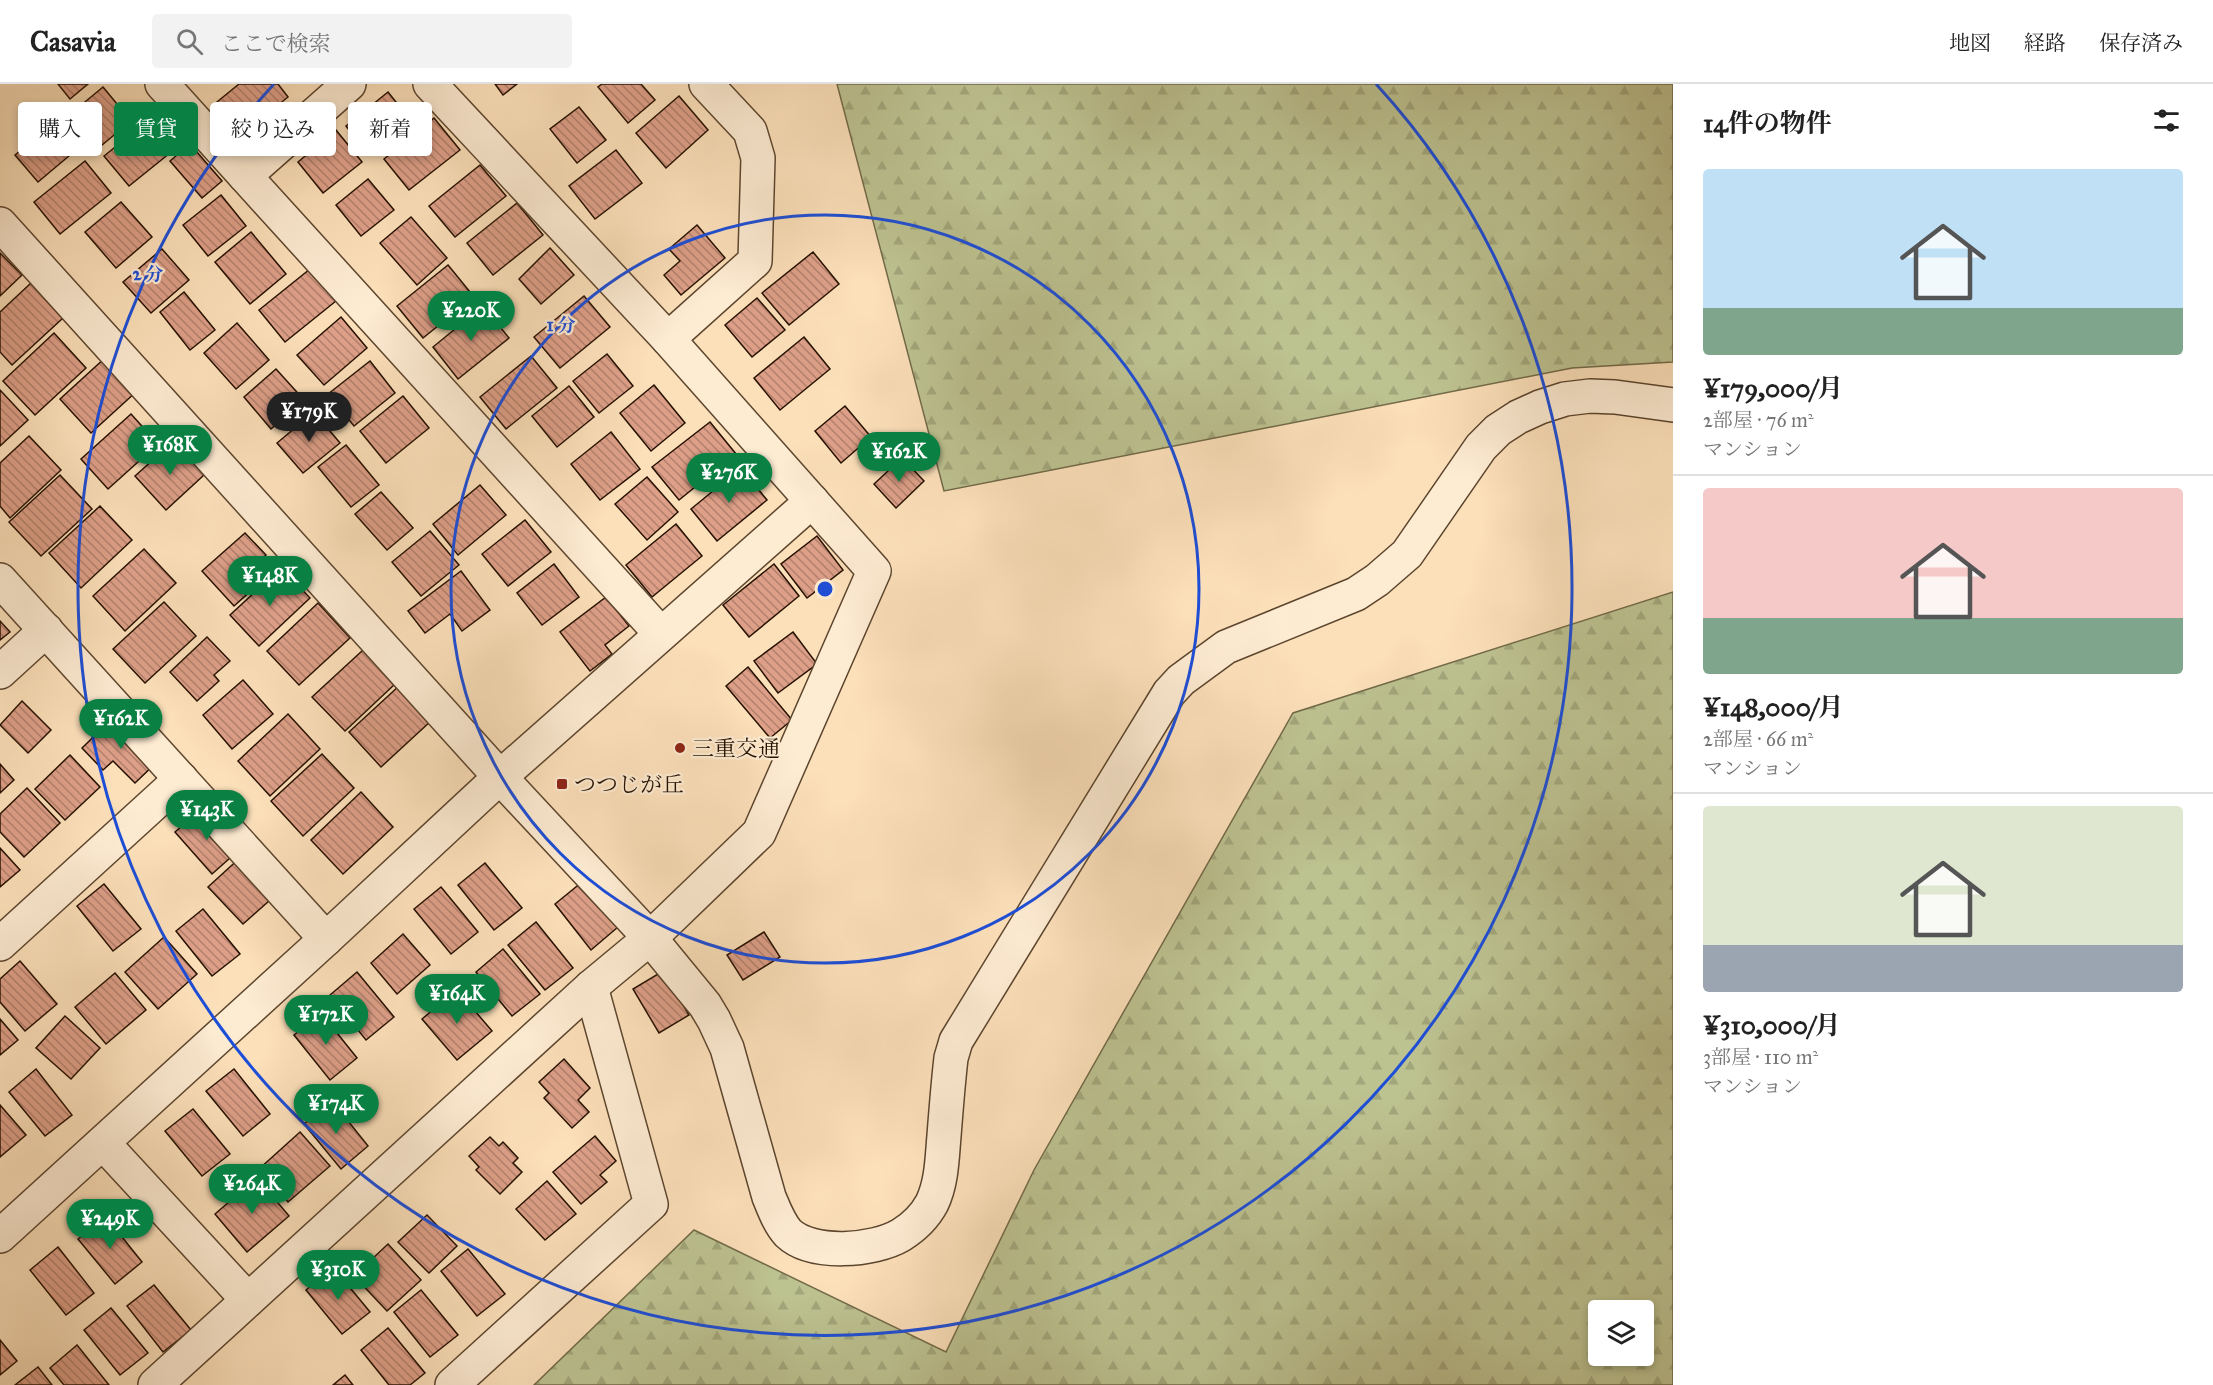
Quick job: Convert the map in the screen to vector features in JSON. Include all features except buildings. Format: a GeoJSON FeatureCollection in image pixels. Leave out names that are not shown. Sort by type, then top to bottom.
{"type":"FeatureCollection","features":[{"type":"Feature","properties":{"kind":"street"},"geometry":{"type":"LineString","coordinates":[[162,84],[661,634]]}},
{"type":"Feature","properties":{"kind":"street"},"geometry":{"type":"LineString","coordinates":[[245,176],[349,84]]}},
{"type":"Feature","properties":{"kind":"street"},"geometry":{"type":"LineString","coordinates":[[155,1385],[591,987],[650,938],[759,833],[874,570],[668,339],[430,84]]}},
{"type":"Feature","properties":{"kind":"street"},"geometry":{"type":"LineString","coordinates":[[668,339],[755,261],[758,158],[750,131],[706,84]]}},
{"type":"Feature","properties":{"kind":"street"},"geometry":{"type":"LineString","coordinates":[[0,224],[500,777],[650,938],[705,1005],[727,1048],[769,1197],[777,1216],[788,1233],[805,1244],[826,1249],[860,1246],[899,1237],[926,1213],[940,1180],[951,1058],[956,1041],[1169,693],[1181,680],[1226,647],[1356,594],[1377,580],[1407,554],[1481,447],[1498,430],[1518,417],[1565,399],[1590,396],[1673,405]]}},
{"type":"Feature","properties":{"kind":"street"},"geometry":{"type":"LineString","coordinates":[[0,1236],[500,777],[812,501]]}},
{"type":"Feature","properties":{"kind":"street"},"geometry":{"type":"LineString","coordinates":[[0,580],[326,939]]}},
{"type":"Feature","properties":{"kind":"street"},"geometry":{"type":"LineString","coordinates":[[0,672],[46,630]]}},
{"type":"Feature","properties":{"kind":"street"},"geometry":{"type":"LineString","coordinates":[[0,944],[181,779]]}},
{"type":"Feature","properties":{"kind":"street"},"geometry":{"type":"LineString","coordinates":[[452,1385],[651,1204],[591,987]]}},
{"type":"Feature","properties":{"kind":"street"},"geometry":{"type":"LineString","coordinates":[[103,1143],[248,1300]]}},
{"type":"Feature","properties":{"kind":"green space"},"geometry":{"type":"Polygon","coordinates":[[[837,84],[1673,84],[1673,362],[1572,368],[944,491],[837,84]]]}},
{"type":"Feature","properties":{"kind":"green space"},"geometry":{"type":"Polygon","coordinates":[[[1673,592],[1673,1385],[534,1385],[694,1230],[946,1352],[1034,1170],[1293,713],[1673,592]]]}},
{"type":"Feature","properties":{"kind":"place","name":"三重交通"},"geometry":{"type":"Point","coordinates":[680,748]}},
{"type":"Feature","properties":{"kind":"place","name":"つつじが丘"},"geometry":{"type":"Point","coordinates":[562,784]}}]}
